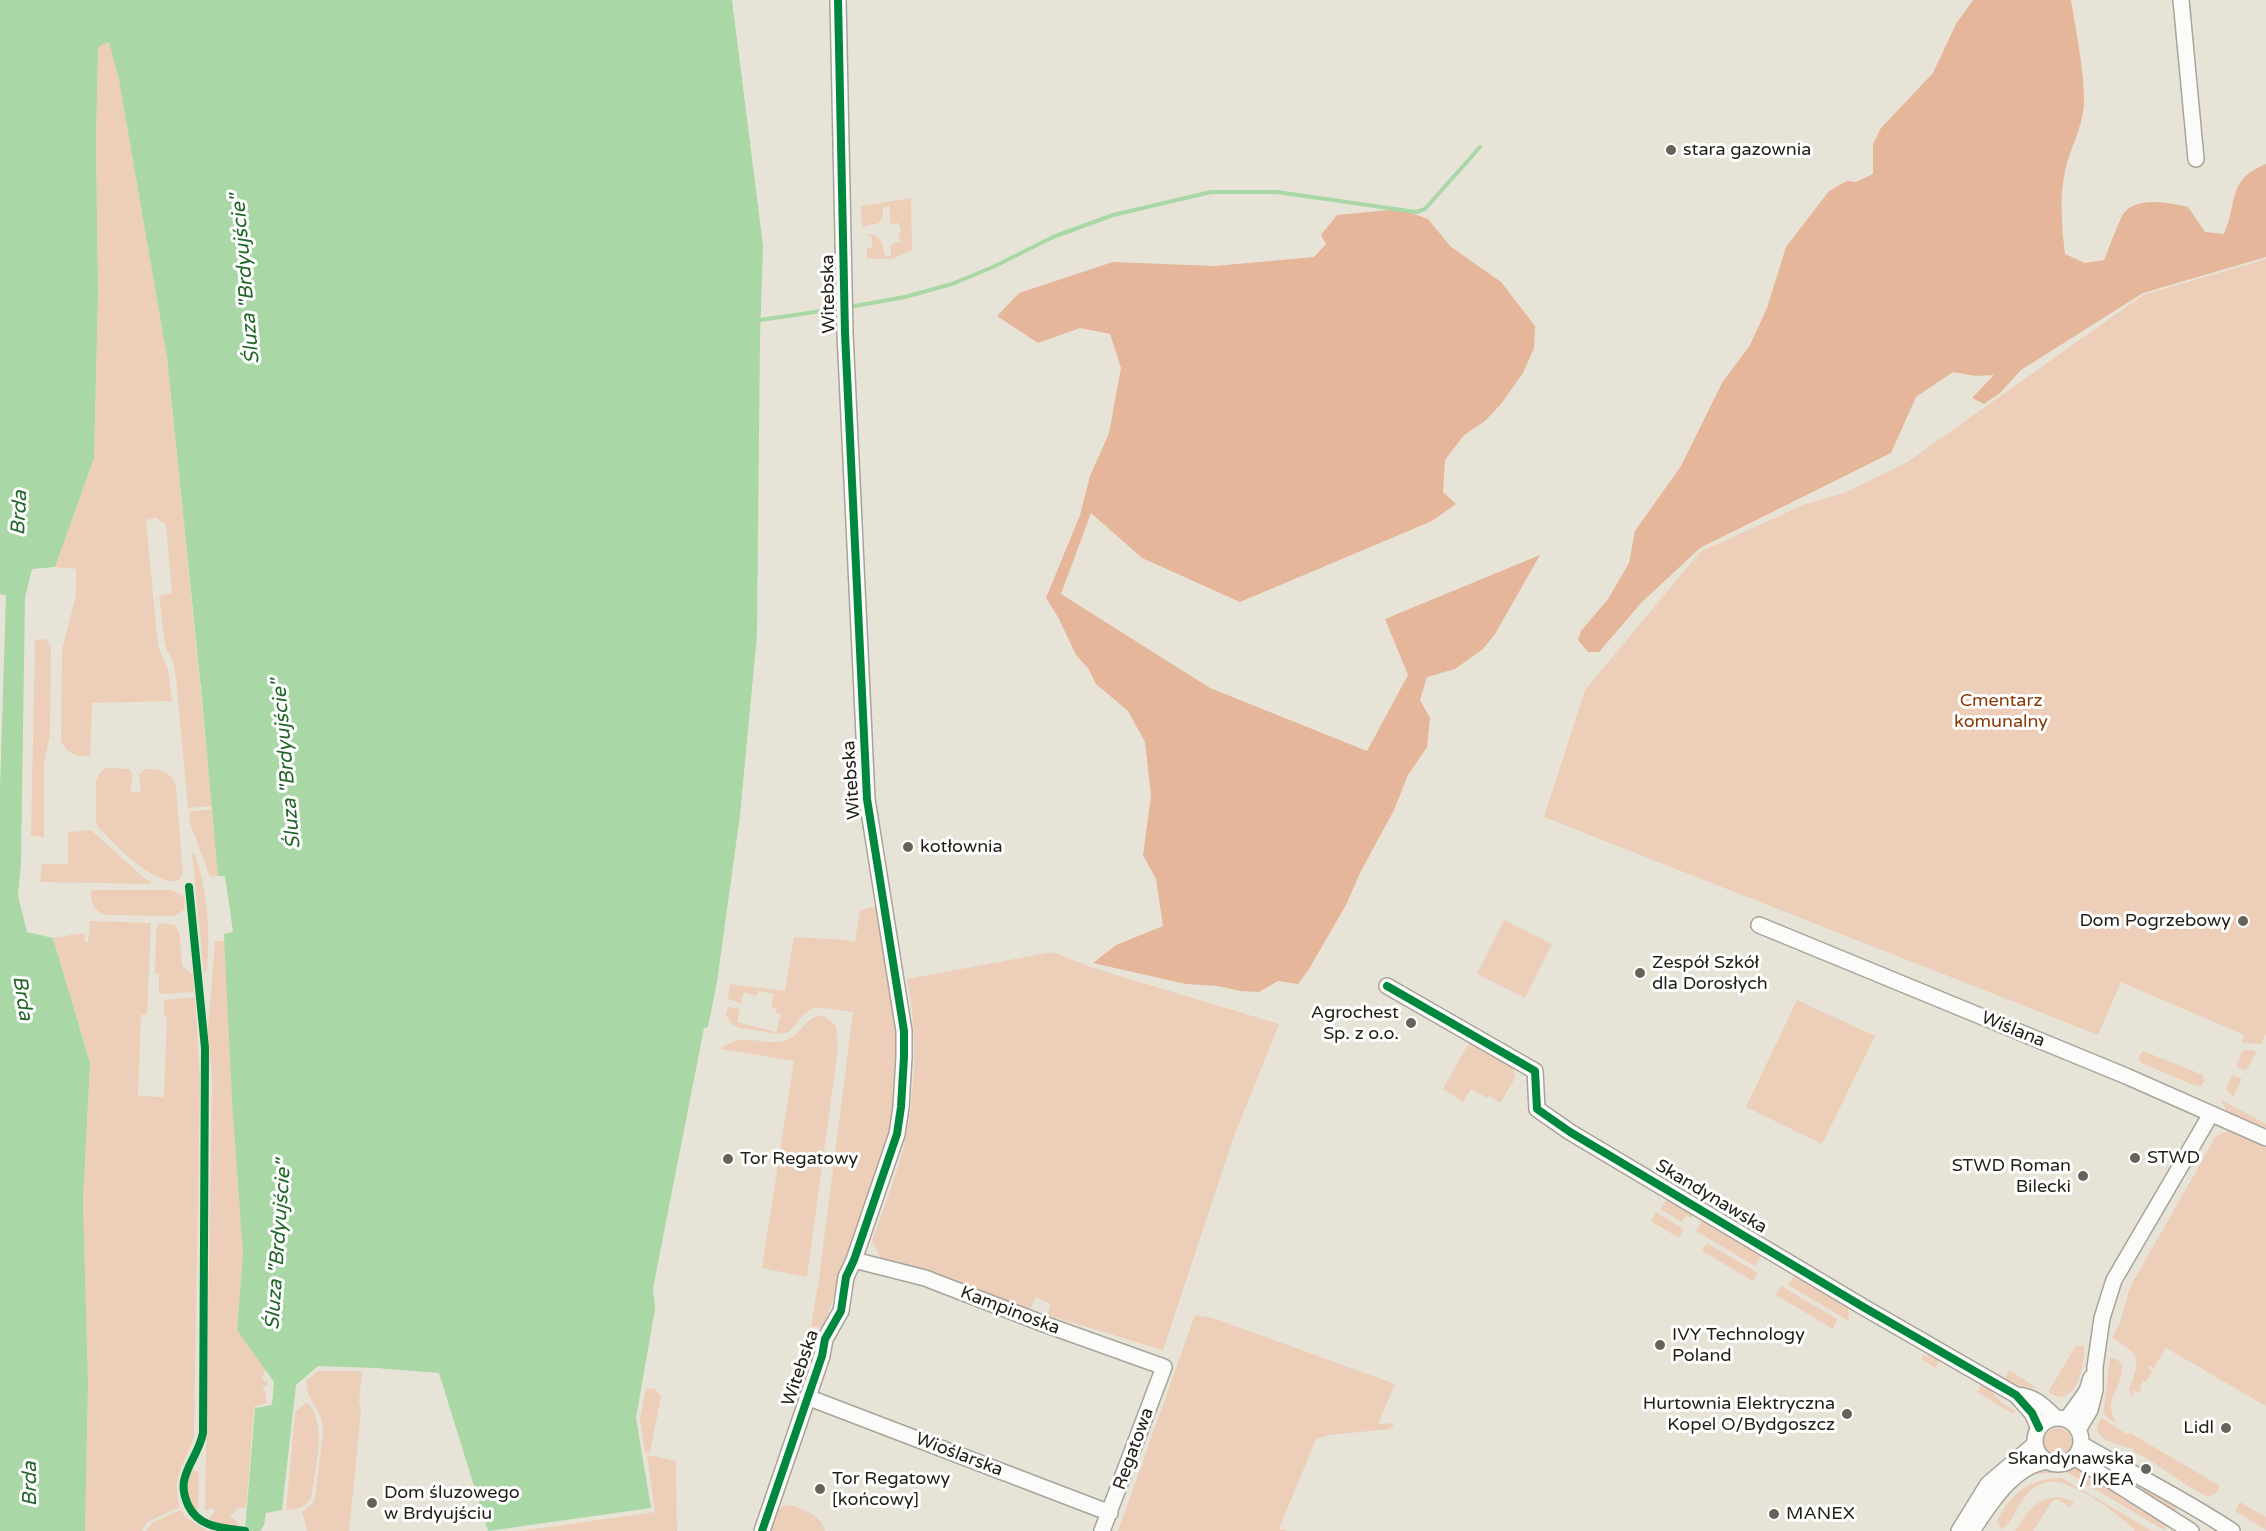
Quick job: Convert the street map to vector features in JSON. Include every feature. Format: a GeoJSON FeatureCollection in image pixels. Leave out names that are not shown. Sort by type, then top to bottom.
{"type":"FeatureCollection","features":[{"type":"Feature","properties":{"kind":"street","name":"Witebska"},"geometry":{"type":"LineString","coordinates":[[762,1531],[822,1356],[825,1339],[841,1311],[846,1276],[854,1260],[897,1134],[904,1057],[902,1022],[867,799],[845,333],[838,0]]}},
{"type":"Feature","properties":{"kind":"street"},"geometry":{"type":"LineString","coordinates":[[2181,0],[2196,159]]}},
{"type":"Feature","properties":{"kind":"street","name":"Wiślana"},"geometry":{"type":"LineString","coordinates":[[1759,925],[2126,1076],[2266,1138]]}},
{"type":"Feature","properties":{"kind":"street","name":"Skandynawska"},"geometry":{"type":"LineString","coordinates":[[1387,986],[1535,1071],[1537,1109],[1570,1132],[2016,1395],[2032,1413],[2038,1428]]}},
{"type":"Feature","properties":{"kind":"street"},"geometry":{"type":"LineString","coordinates":[[1972,1531],[1994,1500],[2030,1467],[2047,1461],[2062,1464],[2071,1434],[2092,1405],[2102,1318],[2114,1280],[2211,1114]]}},
{"type":"Feature","properties":{"kind":"street","name":"Kampinoska"},"geometry":{"type":"LineString","coordinates":[[854,1260],[926,1278],[1164,1367]]}},
{"type":"Feature","properties":{"kind":"street","name":"Regatowa"},"geometry":{"type":"LineString","coordinates":[[1102,1531],[1164,1367]]}},
{"type":"Feature","properties":{"kind":"street","name":"Skandynawska"},"geometry":{"type":"LineString","coordinates":[[2016,1395],[2028,1396],[2038,1401],[2071,1434],[2191,1531]]}},
{"type":"Feature","properties":{"kind":"street","name":"Wioślarska"},"geometry":{"type":"LineString","coordinates":[[807,1397],[1110,1513]]}},
{"type":"Feature","properties":{"kind":"street"},"geometry":{"type":"LineString","coordinates":[[2047,1461],[2037,1451],[2035,1444],[2038,1428],[2044,1422],[2071,1434]]}},
{"type":"Feature","properties":{"kind":"street","name":"Skandynawska"},"geometry":{"type":"LineString","coordinates":[[2071,1434],[2137,1477],[2192,1504],[2232,1531]]}},
{"type":"Feature","properties":{"kind":"street"},"geometry":{"type":"LineString","coordinates":[[1959,1531],[1988,1484],[2035,1444]]}},
{"type":"Feature","properties":{"kind":"green space"},"geometry":{"type":"Polygon","coordinates":[[[109,42],[119,80],[167,357],[212,806],[188,808],[176,677],[165,645],[159,596],[172,593],[166,525],[156,518],[146,520],[158,646],[168,670],[172,701],[92,703],[90,757],[72,753],[61,740],[62,650],[76,595],[76,569],[55,567],[94,458],[98,292],[96,141],[98,46],[109,42]]]}},
{"type":"Feature","properties":{"kind":"green space"},"geometry":{"type":"Polygon","coordinates":[[[911,198],[912,250],[892,259],[867,259],[867,248],[872,248],[872,237],[864,234],[874,235],[881,240],[885,256],[891,256],[891,245],[901,242],[898,237],[901,231],[899,223],[890,224],[890,206],[883,207],[883,215],[879,223],[862,227],[861,206],[911,198]]]}},
{"type":"Feature","properties":{"kind":"green space","name":"Cmentarz komunalny"},"geometry":{"type":"Polygon","coordinates":[[[2266,259],[2266,1034],[2261,1044],[2242,1043],[2244,1035],[2121,982],[2098,1035],[1544,817],[1585,690],[1700,552],[1805,504],[1844,493],[1906,463],[2143,295],[2266,259]]]}},
{"type":"Feature","properties":{"kind":"green space"},"geometry":{"type":"Polygon","coordinates":[[[46,639],[51,646],[50,735],[44,763],[44,837],[31,836],[35,640],[46,639]]]}},
{"type":"Feature","properties":{"kind":"green space"},"geometry":{"type":"Polygon","coordinates":[[[130,769],[133,776],[130,792],[141,792],[139,775],[145,769],[164,771],[174,781],[183,872],[179,880],[170,881],[148,872],[124,853],[98,827],[96,781],[102,770],[130,769]]]}},
{"type":"Feature","properties":{"kind":"green space"},"geometry":{"type":"Polygon","coordinates":[[[212,809],[218,876],[210,877],[190,823],[189,812],[212,809]]]}},
{"type":"Feature","properties":{"kind":"green space"},"geometry":{"type":"Polygon","coordinates":[[[91,830],[151,884],[40,882],[42,864],[68,864],[68,832],[91,830]]]}},
{"type":"Feature","properties":{"kind":"green space"},"geometry":{"type":"Polygon","coordinates":[[[192,853],[195,855],[203,883],[207,912],[208,956],[207,971],[204,972],[192,853]]]}},
{"type":"Feature","properties":{"kind":"green space"},"geometry":{"type":"Polygon","coordinates":[[[91,890],[172,890],[185,899],[184,910],[174,916],[105,915],[93,905],[91,890]]]}},
{"type":"Feature","properties":{"kind":"green space"},"geometry":{"type":"Polygon","coordinates":[[[874,907],[879,912],[895,1007],[899,1056],[892,1124],[880,1167],[823,1328],[811,1326],[853,1012],[815,1007],[804,1014],[789,1032],[780,1034],[739,1028],[732,1024],[726,1015],[728,1007],[740,1009],[737,1022],[776,1032],[781,1014],[776,1013],[777,1009],[771,1007],[774,994],[758,991],[756,996],[744,992],[741,1004],[728,999],[730,984],[785,991],[794,937],[855,942],[860,910],[874,907]]]}},
{"type":"Feature","properties":{"kind":"green space"},"geometry":{"type":"Polygon","coordinates":[[[1504,920],[1552,944],[1525,998],[1477,974],[1504,920]]]}},
{"type":"Feature","properties":{"kind":"green space"},"geometry":{"type":"Polygon","coordinates":[[[90,921],[151,923],[147,1015],[141,1015],[138,1096],[164,1097],[167,1016],[164,1016],[164,1000],[195,997],[200,1079],[194,1436],[178,1478],[180,1507],[147,1522],[142,1531],[85,1531],[88,1383],[83,1201],[90,1063],[53,938],[84,933],[85,942],[88,942],[90,921]]]}},
{"type":"Feature","properties":{"kind":"green space"},"geometry":{"type":"Polygon","coordinates":[[[161,923],[175,925],[180,936],[182,966],[193,975],[194,992],[159,994],[159,974],[155,973],[156,930],[161,923]]]}},
{"type":"Feature","properties":{"kind":"green space"},"geometry":{"type":"Polygon","coordinates":[[[215,941],[225,941],[232,1101],[243,1254],[237,1330],[266,1370],[262,1379],[268,1383],[262,1390],[266,1392],[266,1403],[254,1407],[246,1508],[238,1508],[230,1516],[238,1522],[238,1527],[223,1525],[209,1519],[215,1512],[212,1508],[205,1510],[212,1078],[208,1030],[215,941]]]}},
{"type":"Feature","properties":{"kind":"green space"},"geometry":{"type":"Polygon","coordinates":[[[1053,952],[1090,967],[1279,1024],[1234,1136],[1163,1350],[1047,1315],[1051,1304],[1036,1297],[1030,1309],[929,1272],[881,1258],[872,1241],[900,1161],[911,1107],[914,1043],[907,979],[1053,952]]]}},
{"type":"Feature","properties":{"kind":"green space"},"geometry":{"type":"Polygon","coordinates":[[[1797,1000],[1875,1036],[1822,1144],[1746,1107],[1797,1000]]]}},
{"type":"Feature","properties":{"kind":"green space"},"geometry":{"type":"Polygon","coordinates":[[[817,1016],[824,1016],[836,1026],[838,1048],[807,1277],[762,1268],[794,1061],[720,1049],[729,1043],[744,1039],[783,1041],[793,1037],[817,1016]]]}},
{"type":"Feature","properties":{"kind":"green space"},"geometry":{"type":"Polygon","coordinates":[[[1472,1041],[1514,1067],[1515,1078],[1500,1103],[1489,1095],[1487,1098],[1471,1089],[1463,1102],[1443,1089],[1472,1041]]]}},
{"type":"Feature","properties":{"kind":"green space"},"geometry":{"type":"Polygon","coordinates":[[[2243,1050],[2257,1051],[2246,1071],[2236,1066],[2243,1050]]]}},
{"type":"Feature","properties":{"kind":"green space"},"geometry":{"type":"Polygon","coordinates":[[[2143,1051],[2203,1075],[2204,1082],[2201,1086],[2196,1086],[2140,1062],[2139,1056],[2143,1051]]]}},
{"type":"Feature","properties":{"kind":"green space"},"geometry":{"type":"Polygon","coordinates":[[[2232,1075],[2242,1079],[2233,1097],[2226,1089],[2232,1075]]]}},
{"type":"Feature","properties":{"kind":"green space"},"geometry":{"type":"Polygon","coordinates":[[[2220,1099],[2266,1124],[2266,1130],[2227,1112],[2220,1099]]]}},
{"type":"Feature","properties":{"kind":"green space"},"geometry":{"type":"Polygon","coordinates":[[[2228,1131],[2266,1148],[2266,1406],[2166,1348],[2153,1370],[2151,1366],[2147,1367],[2152,1371],[2146,1382],[2143,1381],[2138,1393],[2133,1391],[2134,1396],[2132,1397],[2129,1390],[2137,1364],[2136,1358],[2129,1349],[2112,1338],[2120,1323],[2130,1287],[2216,1136],[2228,1131]]]}},
{"type":"Feature","properties":{"kind":"green space"},"geometry":{"type":"Polygon","coordinates":[[[1669,1196],[1694,1212],[1691,1218],[1686,1215],[1682,1222],[1660,1209],[1669,1196]]]}},
{"type":"Feature","properties":{"kind":"green space"},"geometry":{"type":"Polygon","coordinates":[[[1656,1212],[1684,1229],[1679,1238],[1651,1221],[1656,1212]]]}},
{"type":"Feature","properties":{"kind":"green space"},"geometry":{"type":"Polygon","coordinates":[[[1704,1218],[1764,1252],[1755,1266],[1696,1231],[1704,1218]]]}},
{"type":"Feature","properties":{"kind":"green space"},"geometry":{"type":"Polygon","coordinates":[[[1707,1243],[1758,1273],[1753,1281],[1702,1251],[1707,1243]]]}},
{"type":"Feature","properties":{"kind":"green space"},"geometry":{"type":"Polygon","coordinates":[[[1797,1272],[1848,1307],[1849,1321],[1788,1285],[1797,1272]]]}},
{"type":"Feature","properties":{"kind":"green space"},"geometry":{"type":"Polygon","coordinates":[[[1781,1286],[1837,1319],[1833,1329],[1776,1295],[1781,1286]]]}},
{"type":"Feature","properties":{"kind":"green space"},"geometry":{"type":"Polygon","coordinates":[[[1195,1315],[1213,1318],[1395,1384],[1378,1424],[1395,1423],[1390,1429],[1330,1435],[1316,1439],[1279,1529],[1287,1531],[1118,1531],[1195,1315]]]}},
{"type":"Feature","properties":{"kind":"green space"},"geometry":{"type":"Polygon","coordinates":[[[2076,1346],[2084,1346],[2084,1355],[2080,1375],[2072,1391],[2065,1396],[2057,1396],[2048,1392],[2076,1346]]]}},
{"type":"Feature","properties":{"kind":"green space"},"geometry":{"type":"Polygon","coordinates":[[[1934,1353],[1939,1358],[1936,1368],[1921,1359],[1924,1355],[1927,1357],[1934,1353]]]}},
{"type":"Feature","properties":{"kind":"green space"},"geometry":{"type":"Polygon","coordinates":[[[2110,1358],[2117,1359],[2122,1365],[2111,1407],[2117,1424],[2103,1414],[2110,1358]]]}},
{"type":"Feature","properties":{"kind":"green space"},"geometry":{"type":"Polygon","coordinates":[[[2009,1370],[2039,1389],[2008,1383],[2005,1379],[2009,1370]]]}},
{"type":"Feature","properties":{"kind":"green space"},"geometry":{"type":"Polygon","coordinates":[[[318,1371],[362,1371],[359,1401],[361,1412],[349,1531],[307,1531],[302,1512],[313,1503],[315,1498],[323,1433],[321,1419],[310,1398],[306,1381],[318,1371]]]}},
{"type":"Feature","properties":{"kind":"green space"},"geometry":{"type":"Polygon","coordinates":[[[1983,1382],[2001,1402],[2017,1412],[2012,1413],[1977,1392],[1983,1382]]]}},
{"type":"Feature","properties":{"kind":"green space"},"geometry":{"type":"Polygon","coordinates":[[[646,1388],[655,1389],[661,1396],[650,1452],[645,1453],[640,1420],[646,1388]]]}},
{"type":"Feature","properties":{"kind":"green space"},"geometry":{"type":"Polygon","coordinates":[[[307,1402],[317,1421],[319,1433],[312,1495],[302,1507],[286,1510],[295,1412],[307,1402]]]}},
{"type":"Feature","properties":{"kind":"green space"},"geometry":{"type":"Polygon","coordinates":[[[2102,1418],[2220,1486],[2216,1493],[2208,1497],[2134,1452],[2132,1448],[2106,1439],[2098,1431],[2102,1418]]]}},
{"type":"Feature","properties":{"kind":"green space"},"geometry":{"type":"Polygon","coordinates":[[[2058,1428],[2068,1432],[2072,1442],[2068,1452],[2058,1456],[2048,1452],[2044,1442],[2048,1432],[2058,1428]]]}},
{"type":"Feature","properties":{"kind":"green space"},"geometry":{"type":"Polygon","coordinates":[[[2085,1452],[2179,1504],[2174,1513],[2083,1456],[2085,1452]]]}},
{"type":"Feature","properties":{"kind":"green space"},"geometry":{"type":"Polygon","coordinates":[[[647,1455],[676,1461],[677,1531],[520,1531],[655,1512],[647,1455]]]}},
{"type":"Feature","properties":{"kind":"green space"},"geometry":{"type":"Polygon","coordinates":[[[2080,1467],[2167,1524],[2164,1530],[2066,1472],[2037,1474],[2034,1470],[2080,1467]]]}},
{"type":"Feature","properties":{"kind":"green space"},"geometry":{"type":"Polygon","coordinates":[[[192,1469],[199,1472],[198,1510],[195,1511],[188,1490],[188,1480],[192,1469]]]}},
{"type":"Feature","properties":{"kind":"green space"},"geometry":{"type":"Polygon","coordinates":[[[2062,1478],[2152,1531],[2135,1531],[2110,1509],[2086,1494],[2056,1482],[2036,1486],[2030,1491],[2023,1498],[2008,1524],[1999,1530],[1997,1520],[2009,1502],[2023,1489],[2039,1481],[2062,1478]]]}},
{"type":"Feature","properties":{"kind":"green space"},"geometry":{"type":"Polygon","coordinates":[[[2059,1497],[2074,1501],[2070,1507],[2058,1499],[2053,1500],[2033,1531],[2015,1531],[2038,1503],[2059,1497]]]}},
{"type":"Feature","properties":{"kind":"green space"},"geometry":{"type":"Polygon","coordinates":[[[2240,1502],[2266,1517],[2266,1530],[2235,1511],[2240,1502]]]}},
{"type":"Feature","properties":{"kind":"green space"},"geometry":{"type":"Polygon","coordinates":[[[791,1505],[816,1517],[825,1531],[772,1531],[770,1524],[775,1511],[791,1505]]]}},
{"type":"Feature","properties":{"kind":"green space"},"geometry":{"type":"Polygon","coordinates":[[[181,1510],[186,1518],[208,1531],[146,1531],[153,1522],[181,1510]]]}},
{"type":"Feature","properties":{"kind":"shaded area"},"geometry":{"type":"Polygon","coordinates":[[[1973,0],[2071,0],[2082,66],[2084,105],[2063,181],[2062,212],[2065,254],[2085,263],[2104,260],[2122,216],[2128,209],[2143,203],[2188,207],[2205,232],[2224,234],[2239,184],[2254,170],[2266,164],[2266,257],[2143,293],[2021,370],[2000,393],[1984,404],[1972,398],[1994,375],[1976,376],[1953,372],[1916,397],[1891,453],[1700,548],[1641,603],[1599,652],[1588,652],[1578,640],[1581,631],[1608,599],[1629,563],[1635,531],[1681,466],[1722,383],[1750,345],[1767,308],[1786,247],[1829,191],[1847,181],[1856,182],[1873,174],[1873,144],[1881,128],[1933,73],[1956,24],[1973,0]]]}},
{"type":"Feature","properties":{"kind":"shaded area"},"geometry":{"type":"Polygon","coordinates":[[[1400,209],[1428,219],[1450,246],[1501,282],[1535,326],[1534,348],[1523,373],[1501,404],[1485,421],[1464,435],[1445,460],[1443,492],[1456,504],[1432,521],[1240,602],[1142,558],[1091,513],[1061,594],[1210,688],[1367,751],[1408,675],[1385,619],[1540,555],[1495,634],[1483,649],[1455,669],[1427,677],[1420,700],[1430,718],[1427,747],[1408,775],[1394,810],[1360,873],[1346,905],[1298,984],[1278,981],[1259,992],[1240,991],[1218,986],[1186,984],[1093,963],[1116,945],[1163,926],[1156,879],[1143,855],[1151,796],[1145,742],[1128,711],[1096,684],[1088,668],[1076,655],[1046,598],[1080,515],[1090,476],[1109,433],[1121,368],[1110,334],[1080,328],[1038,343],[997,316],[1019,293],[1113,262],[1215,266],[1314,257],[1326,244],[1321,235],[1337,215],[1400,209]]]}},
{"type":"Feature","properties":{"kind":"water"},"geometry":{"type":"Polygon","coordinates":[[[0,0],[732,0],[763,246],[757,635],[740,815],[717,982],[708,1027],[704,1028],[653,1288],[655,1309],[636,1418],[651,1508],[488,1531],[439,1373],[318,1366],[296,1385],[282,1510],[266,1513],[264,1525],[260,1531],[245,1531],[255,1408],[272,1405],[274,1382],[237,1330],[243,1254],[232,1101],[224,934],[233,932],[225,876],[218,876],[167,357],[119,80],[109,42],[98,47],[96,141],[98,292],[94,458],[55,567],[32,569],[25,598],[21,863],[18,896],[27,932],[53,938],[90,1063],[83,1201],[88,1383],[85,1531],[0,1531],[0,788],[6,595],[0,594],[0,0]]]}},
{"type":"Feature","properties":{"kind":"waterway"},"geometry":{"type":"LineString","coordinates":[[849,307],[905,297],[952,284],[993,267],[1053,237],[1113,215],[1211,192],[1277,192],[1416,212],[1425,209],[1480,147]]}},
{"type":"Feature","properties":{"kind":"waterway"},"geometry":{"type":"LineString","coordinates":[[760,320],[842,308]]}},
{"type":"Feature","properties":{"kind":"cycle path"},"geometry":{"type":"LineString","coordinates":[[762,1531],[822,1356],[825,1339],[841,1311],[846,1277],[854,1260],[897,1134],[904,1057],[904,1031],[867,799],[845,333],[838,0]]}},
{"type":"Feature","properties":{"kind":"cycle path"},"geometry":{"type":"LineString","coordinates":[[189,887],[205,1048],[203,1433],[185,1477],[184,1491],[193,1513],[205,1523],[245,1531]]}},
{"type":"Feature","properties":{"kind":"cycle path"},"geometry":{"type":"LineString","coordinates":[[1387,986],[1535,1071],[1537,1109],[1570,1132],[2016,1395],[2032,1413],[2039,1428]]}},
{"type":"Feature","properties":{"kind":"place","name":"stara gazownia"},"geometry":{"type":"Point","coordinates":[1671,150]}},
{"type":"Feature","properties":{"kind":"place","name":"kotłownia"},"geometry":{"type":"Point","coordinates":[908,847]}},
{"type":"Feature","properties":{"kind":"place","name":"Dom Pogrzebowy"},"geometry":{"type":"Point","coordinates":[2243,921]}},
{"type":"Feature","properties":{"kind":"place","name":"Zespół Szkół dla Dorosłych"},"geometry":{"type":"Point","coordinates":[1640,973]}},
{"type":"Feature","properties":{"kind":"place","name":"Agrochest Sp. z o.o."},"geometry":{"type":"Point","coordinates":[1411,1023]}},
{"type":"Feature","properties":{"kind":"place","name":"STWD"},"geometry":{"type":"Point","coordinates":[2135,1158]}},
{"type":"Feature","properties":{"kind":"place","name":"Tor Regatowy"},"geometry":{"type":"Point","coordinates":[728,1159]}},
{"type":"Feature","properties":{"kind":"place","name":"STWD Roman Bilecki"},"geometry":{"type":"Point","coordinates":[2083,1176]}},
{"type":"Feature","properties":{"kind":"place","name":"IVY Technology Poland"},"geometry":{"type":"Point","coordinates":[1660,1345]}},
{"type":"Feature","properties":{"kind":"place","name":"Hurtownia Elektryczna Kopel O/Bydgoszcz"},"geometry":{"type":"Point","coordinates":[1847,1414]}},
{"type":"Feature","properties":{"kind":"place","name":"Lidl"},"geometry":{"type":"Point","coordinates":[2226,1428]}},
{"type":"Feature","properties":{"kind":"place","name":"Skandynawska / IKEA"},"geometry":{"type":"Point","coordinates":[2146,1469]}},
{"type":"Feature","properties":{"kind":"place","name":"Tor Regatowy [końcowy]"},"geometry":{"type":"Point","coordinates":[820,1489]}},
{"type":"Feature","properties":{"kind":"place","name":"Dom śluzowego w Brdyujściu"},"geometry":{"type":"Point","coordinates":[372,1503]}},
{"type":"Feature","properties":{"kind":"place","name":"MANEX"},"geometry":{"type":"Point","coordinates":[1774,1514]}},
{"type":"Feature","properties":{"kind":"water label","name":"Śluza \"Brdyujście\""},"geometry":{"type":"Point","coordinates":[246,279]}},
{"type":"Feature","properties":{"kind":"water label","name":"Brda"},"geometry":{"type":"Point","coordinates":[20,513]}},
{"type":"Feature","properties":{"kind":"water label","name":"Śluza \"Brdyujście\""},"geometry":{"type":"Point","coordinates":[287,764]}},
{"type":"Feature","properties":{"kind":"water label","name":"Brda"},"geometry":{"type":"Point","coordinates":[22,998]}},
{"type":"Feature","properties":{"kind":"water label","name":"Śluza \"Brdyujście\""},"geometry":{"type":"Point","coordinates":[279,1245]}},
{"type":"Feature","properties":{"kind":"water label","name":"Brda"},"geometry":{"type":"Point","coordinates":[31,1484]}}]}
